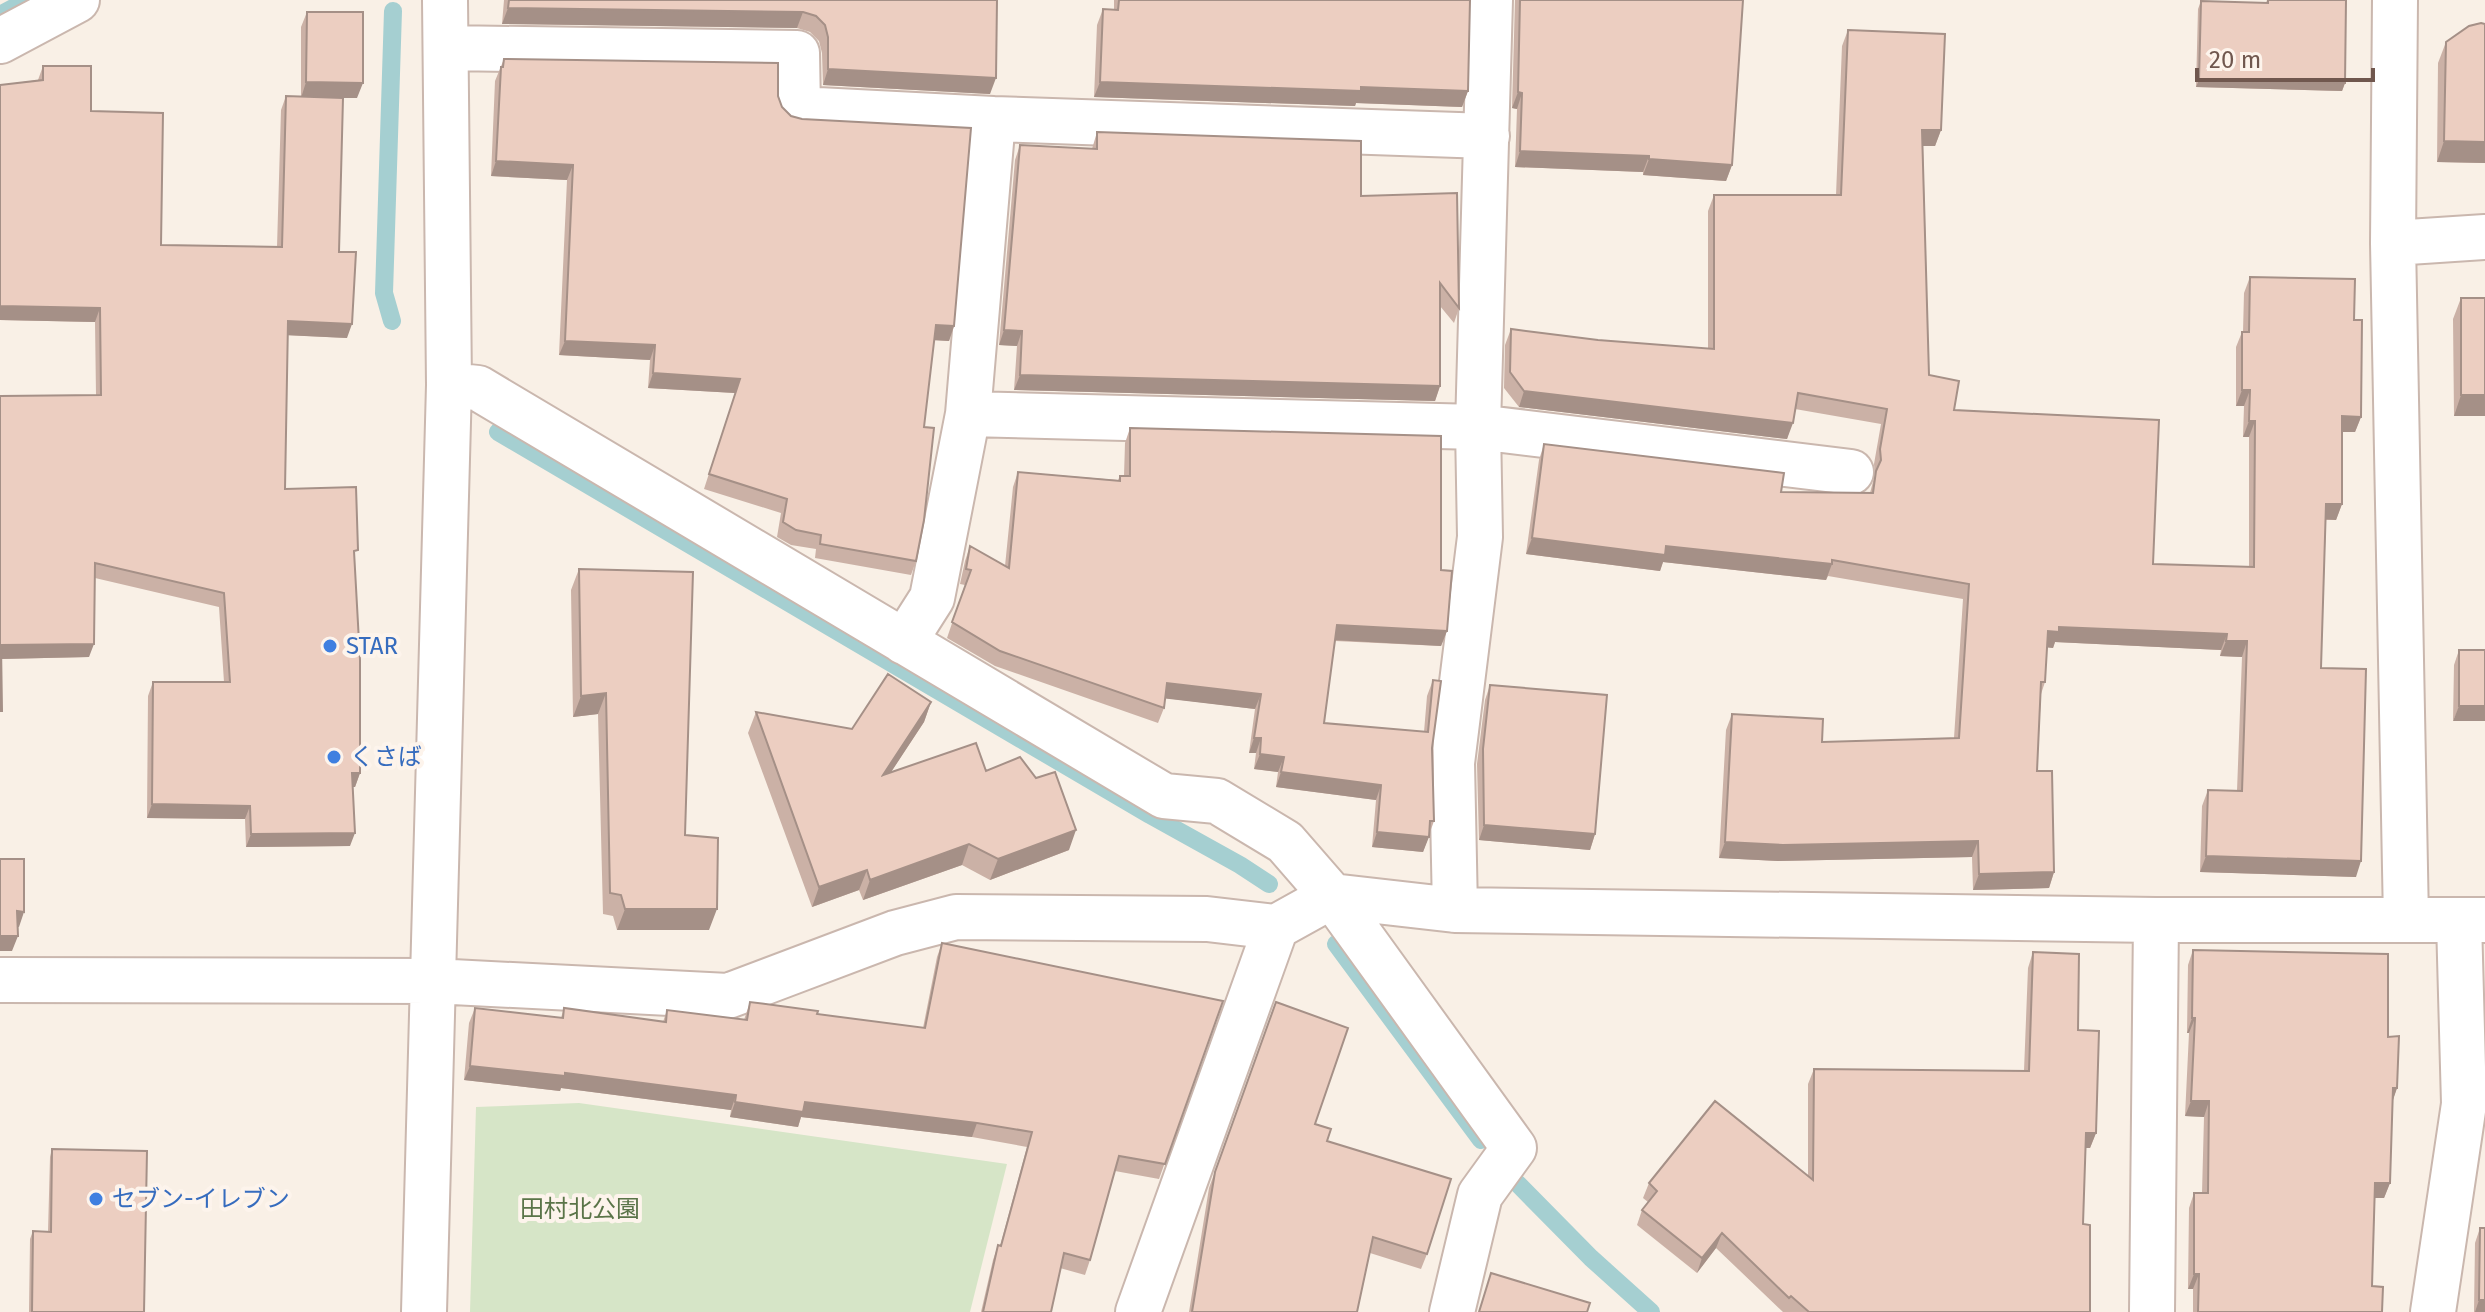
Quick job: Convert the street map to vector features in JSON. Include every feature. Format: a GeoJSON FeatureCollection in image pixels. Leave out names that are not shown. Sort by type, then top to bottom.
{"type":"FeatureCollection","features":[{"type":"Feature","properties":{"kind":"street"},"geometry":{"type":"LineString","coordinates":[[0,41],[77,0]]}},
{"type":"Feature","properties":{"kind":"street"},"geometry":{"type":"LineString","coordinates":[[424,1312],[449,385],[445,0]]}},
{"type":"Feature","properties":{"kind":"street"},"geometry":{"type":"LineString","coordinates":[[1455,910],[1452,763],[1480,537],[1478,427],[1490,0]]}},
{"type":"Feature","properties":{"kind":"street"},"geometry":{"type":"LineString","coordinates":[[2395,0],[2393,243],[2406,920]]}},
{"type":"Feature","properties":{"kind":"street"},"geometry":{"type":"LineString","coordinates":[[447,48],[797,53],[798,109],[1487,136]]}},
{"type":"Feature","properties":{"kind":"street"},"geometry":{"type":"LineString","coordinates":[[904,642],[932,598],[968,414],[993,119]]}},
{"type":"Feature","properties":{"kind":"street"},"geometry":{"type":"LineString","coordinates":[[2393,243],[2485,237]]}},
{"type":"Feature","properties":{"kind":"street"},"geometry":{"type":"LineString","coordinates":[[449,385],[478,388],[1164,796],[1217,801],[1285,842],[1332,896],[1514,1148],[1480,1195],[1452,1312]]}},
{"type":"Feature","properties":{"kind":"street"},"geometry":{"type":"LineString","coordinates":[[968,414],[1478,427],[1851,472]]}},
{"type":"Feature","properties":{"kind":"street"},"geometry":{"type":"LineString","coordinates":[[0,980],[433,981],[728,996],[895,933],[956,917],[1207,919],[1276,927],[1332,896],[1455,910],[2156,920],[2472,920],[2464,1104],[2433,1312]]}},
{"type":"Feature","properties":{"kind":"street"},"geometry":{"type":"LineString","coordinates":[[2152,1312],[2156,920]]}},
{"type":"Feature","properties":{"kind":"street"},"geometry":{"type":"LineString","coordinates":[[1138,1312],[1276,927]]}},
{"type":"Feature","properties":{"kind":"green space","name":"田村北公園"},"geometry":{"type":"Polygon","coordinates":[[[579,1103],[1007,1164],[970,1312],[470,1312],[476,1107],[579,1103]]]}},
{"type":"Feature","properties":{"kind":"building"},"geometry":{"type":"Polygon","coordinates":[[[509,0],[997,0],[996,78],[828,69],[825,25],[816,16],[803,12],[508,8],[509,0]]]}},
{"type":"Feature","properties":{"kind":"building"},"geometry":{"type":"Polygon","coordinates":[[[1119,0],[1470,0],[1468,91],[1361,87],[1361,91],[1100,82],[1103,9],[1118,10],[1119,0]]]}},
{"type":"Feature","properties":{"kind":"building"},"geometry":{"type":"Polygon","coordinates":[[[1520,0],[1743,0],[1732,165],[1649,159],[1649,156],[1520,151],[1520,0]]]}},
{"type":"Feature","properties":{"kind":"building"},"geometry":{"type":"Polygon","coordinates":[[[2268,0],[2346,0],[2345,83],[2199,80],[2201,1],[2268,3],[2268,0]]]}},
{"type":"Feature","properties":{"kind":"building"},"geometry":{"type":"Polygon","coordinates":[[[307,12],[363,12],[363,83],[306,82],[307,12]]]}},
{"type":"Feature","properties":{"kind":"building"},"geometry":{"type":"Polygon","coordinates":[[[2485,24],[2485,142],[2444,141],[2446,42],[2469,26],[2485,24]]]}},
{"type":"Feature","properties":{"kind":"building"},"geometry":{"type":"Polygon","coordinates":[[[1848,30],[1945,34],[1941,130],[1922,130],[1929,375],[1959,381],[1954,410],[2159,420],[2153,564],[2254,567],[2255,421],[2249,421],[2250,390],[2242,390],[2242,332],[2249,332],[2250,277],[2355,279],[2354,320],[2362,320],[2361,417],[2342,416],[2342,504],[2326,504],[2321,668],[2366,669],[2361,861],[2206,856],[2208,790],[2242,791],[2247,641],[2226,641],[2227,634],[2059,627],[2059,632],[2048,631],[2045,682],[2041,682],[2037,771],[2052,771],[2054,872],[1979,874],[1978,841],[1783,845],[1725,842],[1732,714],[1823,719],[1822,742],[1959,738],[1969,584],[1832,560],[1832,564],[1666,546],[1665,555],[1532,538],[1544,444],[1784,473],[1781,492],[1873,493],[1881,460],[1887,409],[1798,393],[1793,423],[1524,391],[1510,372],[1511,329],[1598,340],[1714,349],[1714,195],[1841,195],[1848,30]]]}},
{"type":"Feature","properties":{"kind":"building"},"geometry":{"type":"Polygon","coordinates":[[[504,59],[778,63],[778,96],[782,107],[791,116],[971,128],[954,326],[936,325],[924,427],[934,428],[924,520],[916,561],[820,544],[821,535],[796,530],[783,522],[787,499],[709,474],[740,379],[653,373],[655,345],[565,341],[573,165],[496,161],[504,59]]]}},
{"type":"Feature","properties":{"kind":"building"},"geometry":{"type":"Polygon","coordinates":[[[43,66],[91,66],[91,111],[163,113],[161,245],[282,247],[286,96],[343,98],[339,252],[356,252],[352,324],[288,321],[285,489],[356,487],[358,550],[354,551],[360,660],[360,773],[352,773],[355,833],[251,834],[250,806],[152,804],[153,682],[230,682],[224,593],[95,563],[94,644],[1,645],[0,711],[0,396],[101,395],[100,308],[0,306],[0,85],[43,80],[43,66]]]}},
{"type":"Feature","properties":{"kind":"building"},"geometry":{"type":"Polygon","coordinates":[[[1097,132],[1361,141],[1361,196],[1457,193],[1459,308],[1440,283],[1440,386],[1020,375],[1022,331],[1004,330],[1020,145],[1097,149],[1097,132]]]}},
{"type":"Feature","properties":{"kind":"building"},"geometry":{"type":"Polygon","coordinates":[[[2461,298],[2485,298],[2485,395],[2461,395],[2461,298]]]}},
{"type":"Feature","properties":{"kind":"building"},"geometry":{"type":"Polygon","coordinates":[[[1130,428],[1441,436],[1441,570],[1452,571],[1447,631],[1337,625],[1324,723],[1428,732],[1433,680],[1441,681],[1432,748],[1434,821],[1430,821],[1429,837],[1377,832],[1381,785],[1281,772],[1284,757],[1260,754],[1261,738],[1254,738],[1261,694],[1167,683],[1164,708],[1000,651],[952,622],[971,570],[966,569],[970,546],[1009,568],[1018,472],[1120,481],[1120,476],[1130,476],[1130,428]]]}},
{"type":"Feature","properties":{"kind":"building"},"geometry":{"type":"Polygon","coordinates":[[[579,569],[693,572],[685,835],[718,838],[717,909],[625,909],[621,895],[610,893],[606,693],[581,696],[579,569]]]}},
{"type":"Feature","properties":{"kind":"building"},"geometry":{"type":"Polygon","coordinates":[[[2459,650],[2485,650],[2485,706],[2459,706],[2459,650]]]}},
{"type":"Feature","properties":{"kind":"building"},"geometry":{"type":"Polygon","coordinates":[[[888,674],[931,702],[883,775],[976,743],[986,771],[1020,757],[1036,778],[1055,772],[1076,830],[998,859],[969,844],[870,880],[867,870],[819,887],[756,712],[852,729],[888,674]]]}},
{"type":"Feature","properties":{"kind":"building"},"geometry":{"type":"Polygon","coordinates":[[[1490,685],[1607,695],[1595,834],[1484,825],[1483,749],[1490,685]]]}},
{"type":"Feature","properties":{"kind":"building"},"geometry":{"type":"Polygon","coordinates":[[[0,859],[24,859],[24,912],[17,911],[18,936],[0,936],[0,859]]]}},
{"type":"Feature","properties":{"kind":"building"},"geometry":{"type":"Polygon","coordinates":[[[942,943],[1223,1001],[1165,1164],[1119,1156],[1090,1260],[1064,1253],[1051,1312],[983,1312],[998,1245],[1001,1246],[1032,1132],[805,1102],[803,1112],[735,1102],[736,1095],[565,1073],[565,1076],[470,1066],[475,1008],[563,1018],[564,1008],[666,1022],[667,1010],[747,1020],[750,1002],[925,1028],[942,943]]]}},
{"type":"Feature","properties":{"kind":"building"},"geometry":{"type":"Polygon","coordinates":[[[2193,950],[2388,954],[2388,1037],[2399,1036],[2397,1088],[2393,1088],[2390,1183],[2375,1183],[2372,1286],[2383,1287],[2382,1312],[2198,1312],[2199,1274],[2194,1274],[2194,1193],[2208,1193],[2209,1101],[2191,1101],[2195,1018],[2192,1018],[2193,950]]]}},
{"type":"Feature","properties":{"kind":"building"},"geometry":{"type":"Polygon","coordinates":[[[2033,952],[2079,954],[2078,1030],[2099,1031],[2096,1133],[2086,1133],[2083,1224],[2090,1225],[2090,1312],[1809,1312],[1791,1296],[1789,1298],[1722,1233],[1702,1258],[1642,1210],[1657,1191],[1649,1183],[1715,1101],[1813,1180],[1814,1069],[2029,1071],[2033,952]]]}},
{"type":"Feature","properties":{"kind":"building"},"geometry":{"type":"Polygon","coordinates":[[[1276,1002],[1348,1028],[1315,1124],[1331,1129],[1327,1141],[1451,1179],[1427,1254],[1373,1237],[1357,1312],[1192,1312],[1215,1172],[1276,1002]]]}},
{"type":"Feature","properties":{"kind":"building","name":"セブン-イレブン"},"geometry":{"type":"Polygon","coordinates":[[[52,1149],[147,1151],[144,1312],[32,1312],[33,1231],[51,1232],[52,1149]]]}},
{"type":"Feature","properties":{"kind":"building"},"geometry":{"type":"Polygon","coordinates":[[[2480,1228],[2485,1228],[2485,1300],[2479,1300],[2480,1228]]]}},
{"type":"Feature","properties":{"kind":"building"},"geometry":{"type":"Polygon","coordinates":[[[1491,1273],[1590,1303],[1587,1312],[1479,1312],[1491,1273]]]}},
{"type":"Feature","properties":{"kind":"waterway"},"geometry":{"type":"LineString","coordinates":[[0,15],[28,0]]}},
{"type":"Feature","properties":{"kind":"waterway"},"geometry":{"type":"LineString","coordinates":[[392,321],[384,293],[393,11]]}},
{"type":"Feature","properties":{"kind":"waterway"},"geometry":{"type":"LineString","coordinates":[[498,432],[1269,884]]}},
{"type":"Feature","properties":{"kind":"waterway"},"geometry":{"type":"LineString","coordinates":[[1336,944],[1481,1140]]}},
{"type":"Feature","properties":{"kind":"waterway"},"geometry":{"type":"LineString","coordinates":[[1517,1183],[1591,1258],[1651,1312]]}},
{"type":"Feature","properties":{"kind":"place","name":"STAR"},"geometry":{"type":"Point","coordinates":[330,646]}},
{"type":"Feature","properties":{"kind":"place","name":"くさば"},"geometry":{"type":"Point","coordinates":[334,757]}},
{"type":"Feature","properties":{"kind":"place","name":"セブン-イレブン"},"geometry":{"type":"Point","coordinates":[96,1199]}}]}
